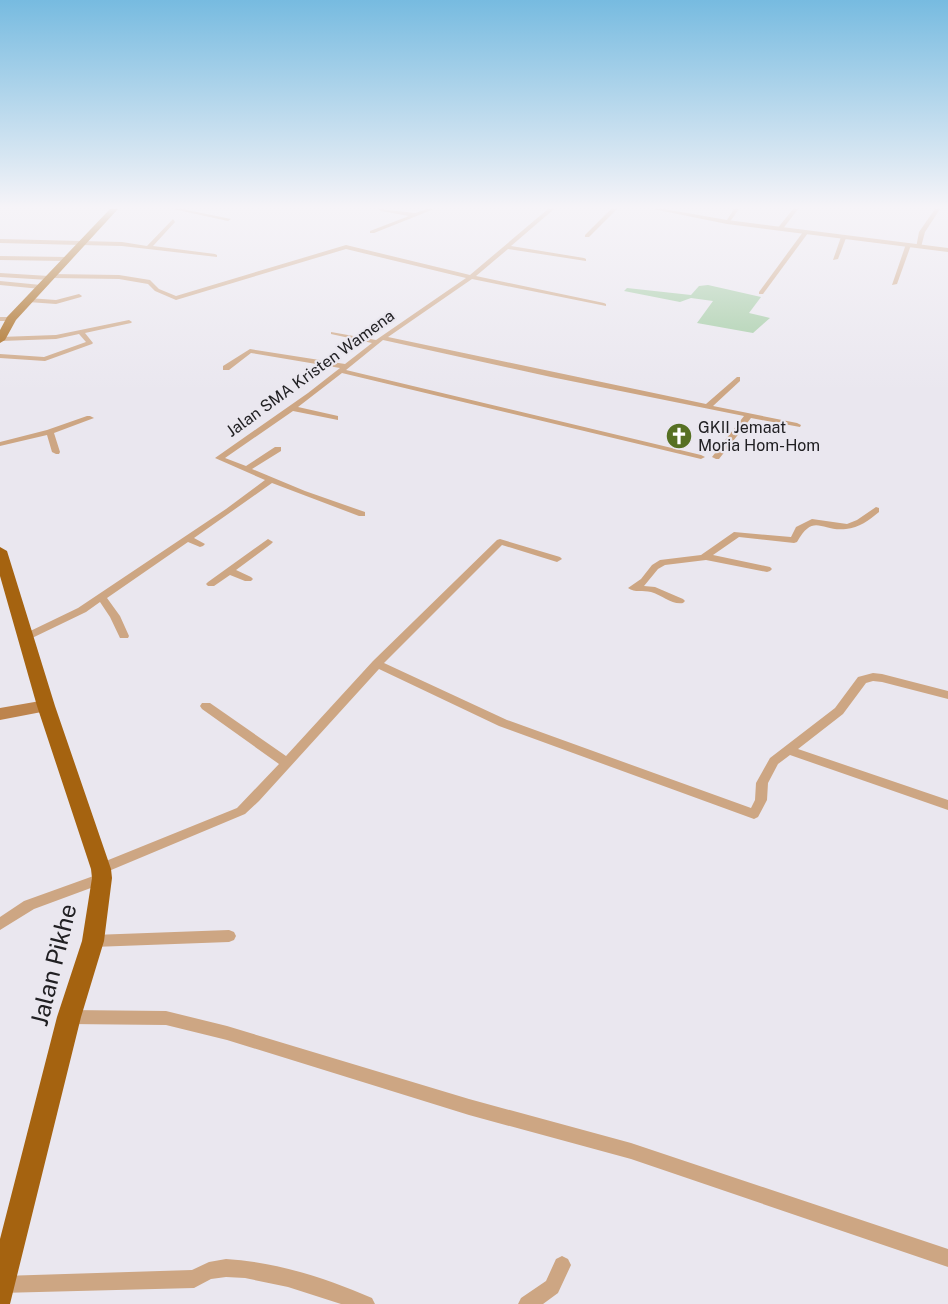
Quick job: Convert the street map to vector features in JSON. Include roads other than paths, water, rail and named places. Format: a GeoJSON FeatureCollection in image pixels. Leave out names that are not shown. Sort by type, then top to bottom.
{"type":"FeatureCollection","features":[{"type":"Feature","properties":{"kind":"highway"},"geometry":{"type":"LineString","coordinates":[[2,335],[11,319],[57,270]]}},
{"type":"Feature","properties":{"kind":"highway","name":"Jalan Pikhe"},"geometry":{"type":"LineString","coordinates":[[0,551],[45,702],[102,873],[93,941],[69,1017],[1,1290]]}},
{"type":"Feature","properties":{"kind":"main road"},"geometry":{"type":"LineString","coordinates":[[0,707],[45,702]]}},
{"type":"Feature","properties":{"kind":"main road"},"geometry":{"type":"LineString","coordinates":[[0,714],[45,702]]}},
{"type":"Feature","properties":{"kind":"street"},"geometry":{"type":"LineString","coordinates":[[0,275],[119,277],[150,282],[158,290],[176,298],[270,270]]}},
{"type":"Feature","properties":{"kind":"street"},"geometry":{"type":"LineString","coordinates":[[441,270],[604,304]]}},
{"type":"Feature","properties":{"kind":"street","name":"Jalan SMA Kristen Wamena"},"geometry":{"type":"LineString","coordinates":[[362,514],[302,494],[219,458],[311,395],[380,340],[479,270]]}},
{"type":"Feature","properties":{"kind":"street"},"geometry":{"type":"LineString","coordinates":[[760,293],[777,270]]}},
{"type":"Feature","properties":{"kind":"street"},"geometry":{"type":"LineString","coordinates":[[894,284],[899,270]]}},
{"type":"Feature","properties":{"kind":"street"},"geometry":{"type":"LineString","coordinates":[[0,283],[41,287]]}},
{"type":"Feature","properties":{"kind":"street"},"geometry":{"type":"LineString","coordinates":[[28,300],[56,302],[79,296]]}},
{"type":"Feature","properties":{"kind":"street"},"geometry":{"type":"LineString","coordinates":[[0,320],[11,319]]}},
{"type":"Feature","properties":{"kind":"street"},"geometry":{"type":"LineString","coordinates":[[2,335],[81,333],[129,322]]}},
{"type":"Feature","properties":{"kind":"street"},"geometry":{"type":"LineString","coordinates":[[0,356],[45,359],[90,344],[81,333]]}},
{"type":"Feature","properties":{"kind":"street"},"geometry":{"type":"LineString","coordinates":[[333,333],[380,340],[797,425]]}},
{"type":"Feature","properties":{"kind":"street"},"geometry":{"type":"LineString","coordinates":[[226,368],[250,351],[344,369],[701,457]]}},
{"type":"Feature","properties":{"kind":"street"},"geometry":{"type":"LineString","coordinates":[[707,407],[738,379]]}},
{"type":"Feature","properties":{"kind":"street"},"geometry":{"type":"LineString","coordinates":[[290,408],[335,418]]}},
{"type":"Feature","properties":{"kind":"street"},"geometry":{"type":"LineString","coordinates":[[716,457],[749,415]]}},
{"type":"Feature","properties":{"kind":"street"},"geometry":{"type":"LineString","coordinates":[[0,444],[50,432],[90,418]]}},
{"type":"Feature","properties":{"kind":"street"},"geometry":{"type":"LineString","coordinates":[[50,432],[56,452]]}},
{"type":"Feature","properties":{"kind":"street"},"geometry":{"type":"LineString","coordinates":[[247,469],[278,449]]}},
{"type":"Feature","properties":{"kind":"street"},"geometry":{"type":"LineString","coordinates":[[26,637],[82,610],[271,480]]}},
{"type":"Feature","properties":{"kind":"street"},"geometry":{"type":"LineString","coordinates":[[706,557],[737,534],[795,540],[800,529],[815,521],[845,529],[857,525],[876,510]]}},
{"type":"Feature","properties":{"kind":"street"},"geometry":{"type":"LineString","coordinates":[[188,539],[200,544]]}},
{"type":"Feature","properties":{"kind":"street"},"geometry":{"type":"LineString","coordinates":[[211,584],[268,542]]}},
{"type":"Feature","properties":{"kind":"street"},"geometry":{"type":"LineString","coordinates":[[0,924],[29,905],[241,811],[377,664],[500,542],[556,559]]}},
{"type":"Feature","properties":{"kind":"street"},"geometry":{"type":"LineString","coordinates":[[680,601],[652,590],[633,588],[644,581],[655,567],[663,562],[706,557],[767,569]]}},
{"type":"Feature","properties":{"kind":"street"},"geometry":{"type":"LineString","coordinates":[[230,571],[249,579]]}},
{"type":"Feature","properties":{"kind":"street"},"geometry":{"type":"LineString","coordinates":[[101,597],[115,616],[124,636]]}},
{"type":"Feature","properties":{"kind":"street"},"geometry":{"type":"LineString","coordinates":[[377,664],[503,723],[754,814],[760,800],[762,783],[774,762],[839,711],[862,680],[882,678],[948,695]]}},
{"type":"Feature","properties":{"kind":"street"},"geometry":{"type":"LineString","coordinates":[[206,706],[287,763]]}},
{"type":"Feature","properties":{"kind":"street"},"geometry":{"type":"LineString","coordinates":[[790,751],[948,806]]}},
{"type":"Feature","properties":{"kind":"street"},"geometry":{"type":"LineString","coordinates":[[93,941],[229,936]]}},
{"type":"Feature","properties":{"kind":"street"},"geometry":{"type":"LineString","coordinates":[[69,1017],[166,1018],[227,1033],[470,1107],[631,1151],[948,1258]]}},
{"type":"Feature","properties":{"kind":"street"},"geometry":{"type":"LineString","coordinates":[[527,1304],[552,1287],[562,1265]]}},
{"type":"Feature","properties":{"kind":"street"},"geometry":{"type":"LineString","coordinates":[[1,1290],[194,1279],[210,1270],[241,1268],[289,1279],[366,1304]]}},
{"type":"Feature","properties":{"kind":"place","name":"GKII Jemaat Moria Hom-Hom"},"geometry":{"type":"Point","coordinates":[679,436]}}]}
